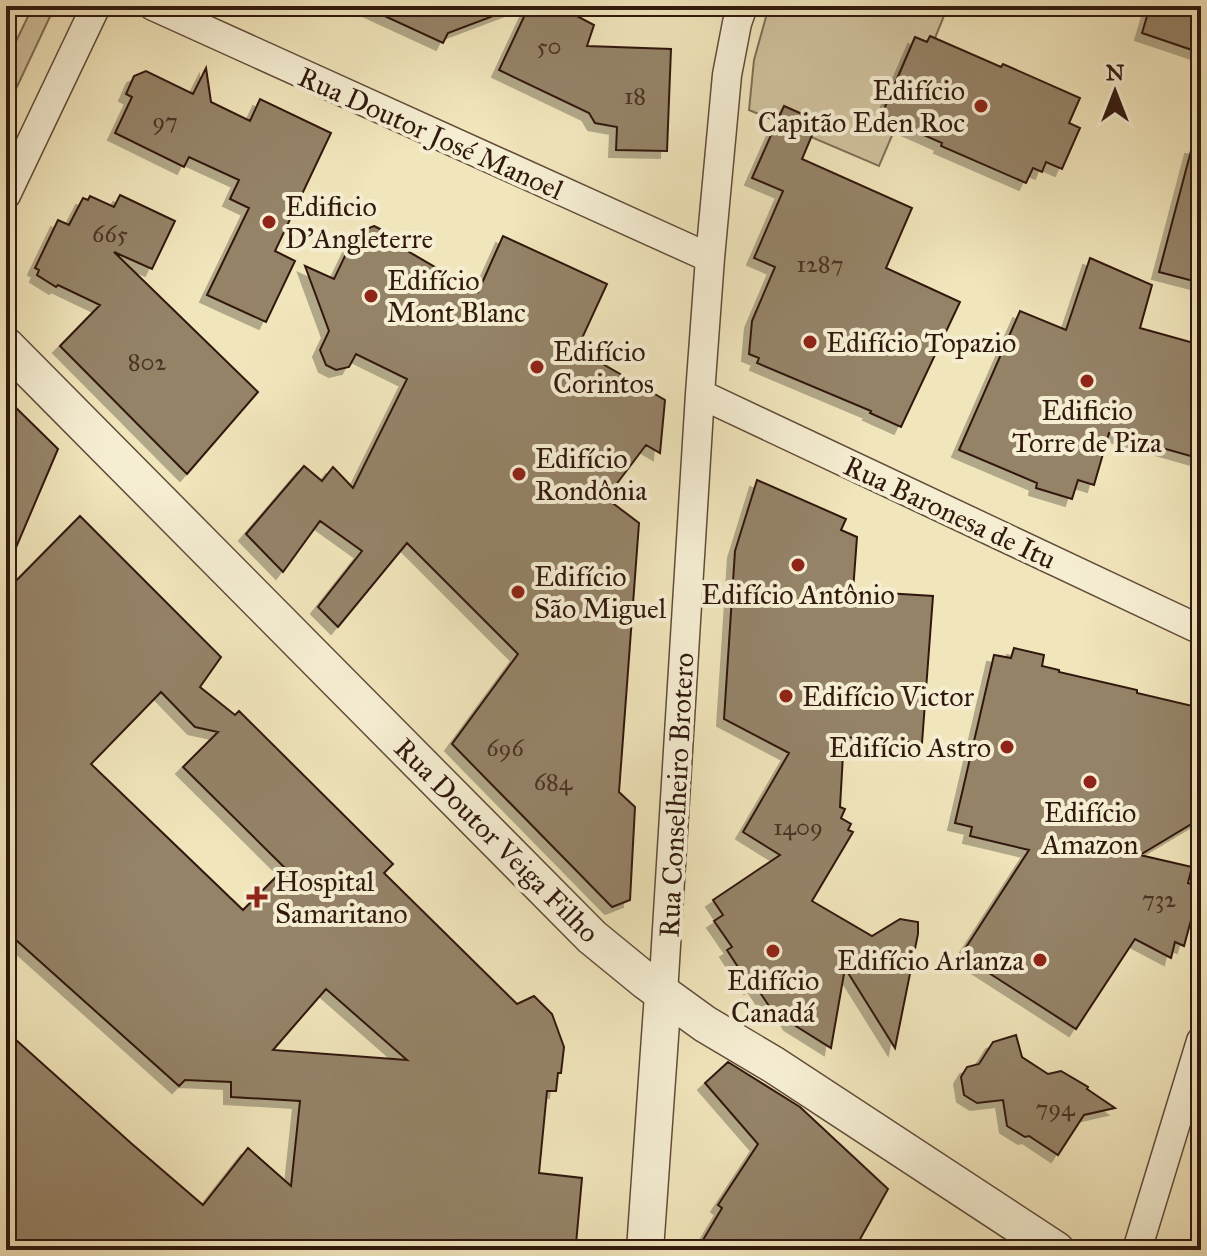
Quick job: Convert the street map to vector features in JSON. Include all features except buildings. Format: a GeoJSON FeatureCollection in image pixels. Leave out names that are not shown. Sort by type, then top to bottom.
{"type":"FeatureCollection","features":[{"type":"Feature","properties":{"kind":"street"},"geometry":{"type":"LineString","coordinates":[[6,195],[96,6]]}},
{"type":"Feature","properties":{"kind":"street","name":"Rua Doutor José Manoel"},"geometry":{"type":"LineString","coordinates":[[153,6],[710,258]]}},
{"type":"Feature","properties":{"kind":"street","name":"Rua Conselheiro Brotero"},"geometry":{"type":"LineString","coordinates":[[645,1250],[710,258],[727,75],[743,6]]}},
{"type":"Feature","properties":{"kind":"street","name":"Rua Doutor Veiga Filho"},"geometry":{"type":"LineString","coordinates":[[6,346],[592,937],[705,1024],[774,1065],[1056,1250]]}},
{"type":"Feature","properties":{"kind":"street","name":"Rua Baronesa de Itu"},"geometry":{"type":"LineString","coordinates":[[700,394],[1201,630]]}},
{"type":"Feature","properties":{"kind":"street"},"geometry":{"type":"LineString","coordinates":[[1137,1250],[1201,1041]]}},
{"type":"Feature","properties":{"kind":"shaded area"},"geometry":{"type":"Polygon","coordinates":[[[33,6],[55,6],[6,110],[6,62],[33,6]]]}},
{"type":"Feature","properties":{"kind":"shaded area"},"geometry":{"type":"Polygon","coordinates":[[[769,6],[948,6],[935,38],[930,37],[927,42],[915,37],[882,113],[897,124],[879,166],[811,137],[817,121],[784,106],[776,121],[749,110],[754,60],[769,6]]]}},
{"type":"Feature","properties":{"kind":"place","name":"Edifício Capitão Eden Roc"},"geometry":{"type":"Point","coordinates":[981,106]}},
{"type":"Feature","properties":{"kind":"place","name":"Edificio D'Angleterre"},"geometry":{"type":"Point","coordinates":[269,222]}},
{"type":"Feature","properties":{"kind":"place","name":"Edifício Mont Blanc"},"geometry":{"type":"Point","coordinates":[371,296]}},
{"type":"Feature","properties":{"kind":"place","name":"Edifício Topazio"},"geometry":{"type":"Point","coordinates":[810,342]}},
{"type":"Feature","properties":{"kind":"place","name":"Edifício Corintos"},"geometry":{"type":"Point","coordinates":[537,367]}},
{"type":"Feature","properties":{"kind":"place","name":"Edificio Torre de Piza"},"geometry":{"type":"Point","coordinates":[1087,381]}},
{"type":"Feature","properties":{"kind":"place","name":"Edifício Rondônia"},"geometry":{"type":"Point","coordinates":[519,474]}},
{"type":"Feature","properties":{"kind":"place","name":"Edifício Antônio"},"geometry":{"type":"Point","coordinates":[798,565]}},
{"type":"Feature","properties":{"kind":"place","name":"Edifício São Miguel"},"geometry":{"type":"Point","coordinates":[518,592]}},
{"type":"Feature","properties":{"kind":"place","name":"Edifício Victor"},"geometry":{"type":"Point","coordinates":[786,696]}},
{"type":"Feature","properties":{"kind":"place","name":"Edifício Astro"},"geometry":{"type":"Point","coordinates":[1007,747]}},
{"type":"Feature","properties":{"kind":"place","name":"Edifício Amazon"},"geometry":{"type":"Point","coordinates":[1090,782]}},
{"type":"Feature","properties":{"kind":"place","name":"Hospital Samaritano"},"geometry":{"type":"Point","coordinates":[257,897]}},
{"type":"Feature","properties":{"kind":"place","name":"Edifício Canadá"},"geometry":{"type":"Point","coordinates":[773,951]}},
{"type":"Feature","properties":{"kind":"place","name":"Edifício Arlanza"},"geometry":{"type":"Point","coordinates":[1040,960]}}]}
